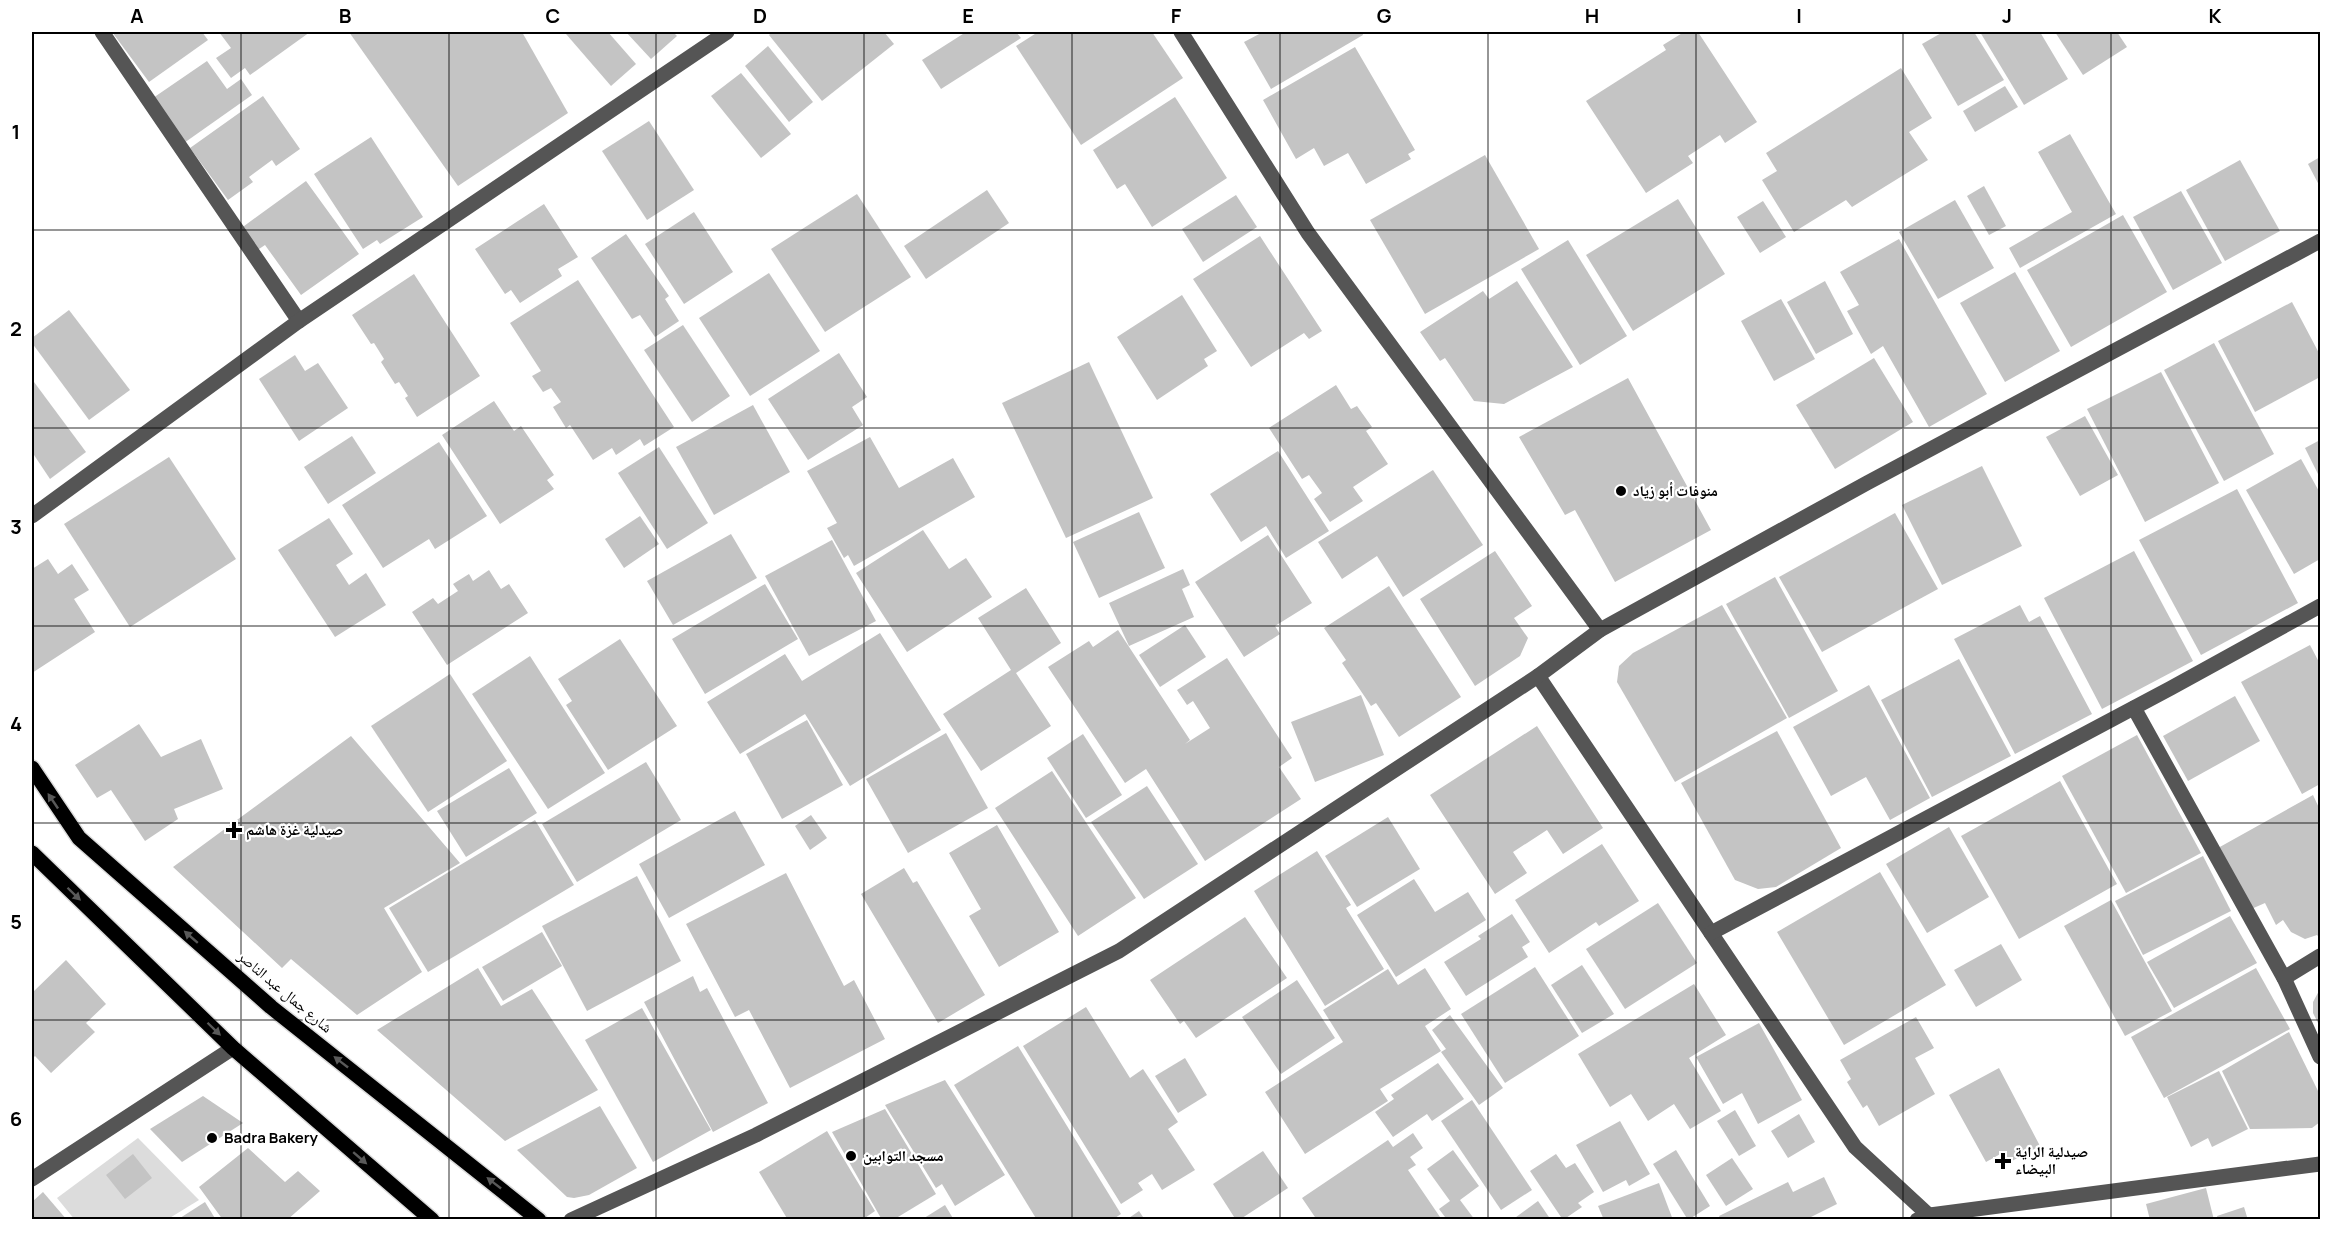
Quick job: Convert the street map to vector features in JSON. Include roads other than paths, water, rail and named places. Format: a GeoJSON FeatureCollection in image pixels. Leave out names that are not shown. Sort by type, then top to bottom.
{"type":"FeatureCollection","features":[{"type":"Feature","properties":{"kind":"main road","name":"شارع جمال عبد الناصر"},"geometry":{"type":"LineString","coordinates":[[32,768],[79,838],[272,1007],[539,1220]]}},
{"type":"Feature","properties":{"kind":"main road"},"geometry":{"type":"LineString","coordinates":[[32,853],[232,1048],[432,1220]]}},
{"type":"Feature","properties":{"kind":"street"},"geometry":{"type":"LineString","coordinates":[[102,32],[299,321]]}},
{"type":"Feature","properties":{"kind":"street"},"geometry":{"type":"LineString","coordinates":[[32,516],[299,321],[727,32]]}},
{"type":"Feature","properties":{"kind":"street"},"geometry":{"type":"LineString","coordinates":[[1181,32],[1308,233],[1600,630]]}},
{"type":"Feature","properties":{"kind":"street"},"geometry":{"type":"LineString","coordinates":[[571,1220],[756,1135],[1119,951],[1538,676],[1600,630],[1867,483],[2320,241]]}},
{"type":"Feature","properties":{"kind":"street"},"geometry":{"type":"LineString","coordinates":[[1711,933],[2134,708],[2320,606]]}},
{"type":"Feature","properties":{"kind":"street"},"geometry":{"type":"LineString","coordinates":[[1538,676],[1855,1148],[1927,1218],[2320,1164]]}},
{"type":"Feature","properties":{"kind":"street"},"geometry":{"type":"LineString","coordinates":[[2134,708],[2284,978],[2320,1057]]}},
{"type":"Feature","properties":{"kind":"street"},"geometry":{"type":"LineString","coordinates":[[2284,978],[2320,956]]}},
{"type":"Feature","properties":{"kind":"street"},"geometry":{"type":"LineString","coordinates":[[32,1179],[232,1048]]}},
{"type":"Feature","properties":{"kind":"place","name":"منوفات أبو زياد"},"geometry":{"type":"Point","coordinates":[1621,491]}},
{"type":"Feature","properties":{"kind":"place","name":"صيدلية غزة هاشم"},"geometry":{"type":"Point","coordinates":[234,830]}},
{"type":"Feature","properties":{"kind":"place","name":"Badra Bakery"},"geometry":{"type":"Point","coordinates":[212,1138]}},
{"type":"Feature","properties":{"kind":"place","name":"مسجد التوابين"},"geometry":{"type":"Point","coordinates":[851,1156]}},
{"type":"Feature","properties":{"kind":"place","name":"صيدلية الراية البيضاء"},"geometry":{"type":"Point","coordinates":[2003,1161]}}]}
